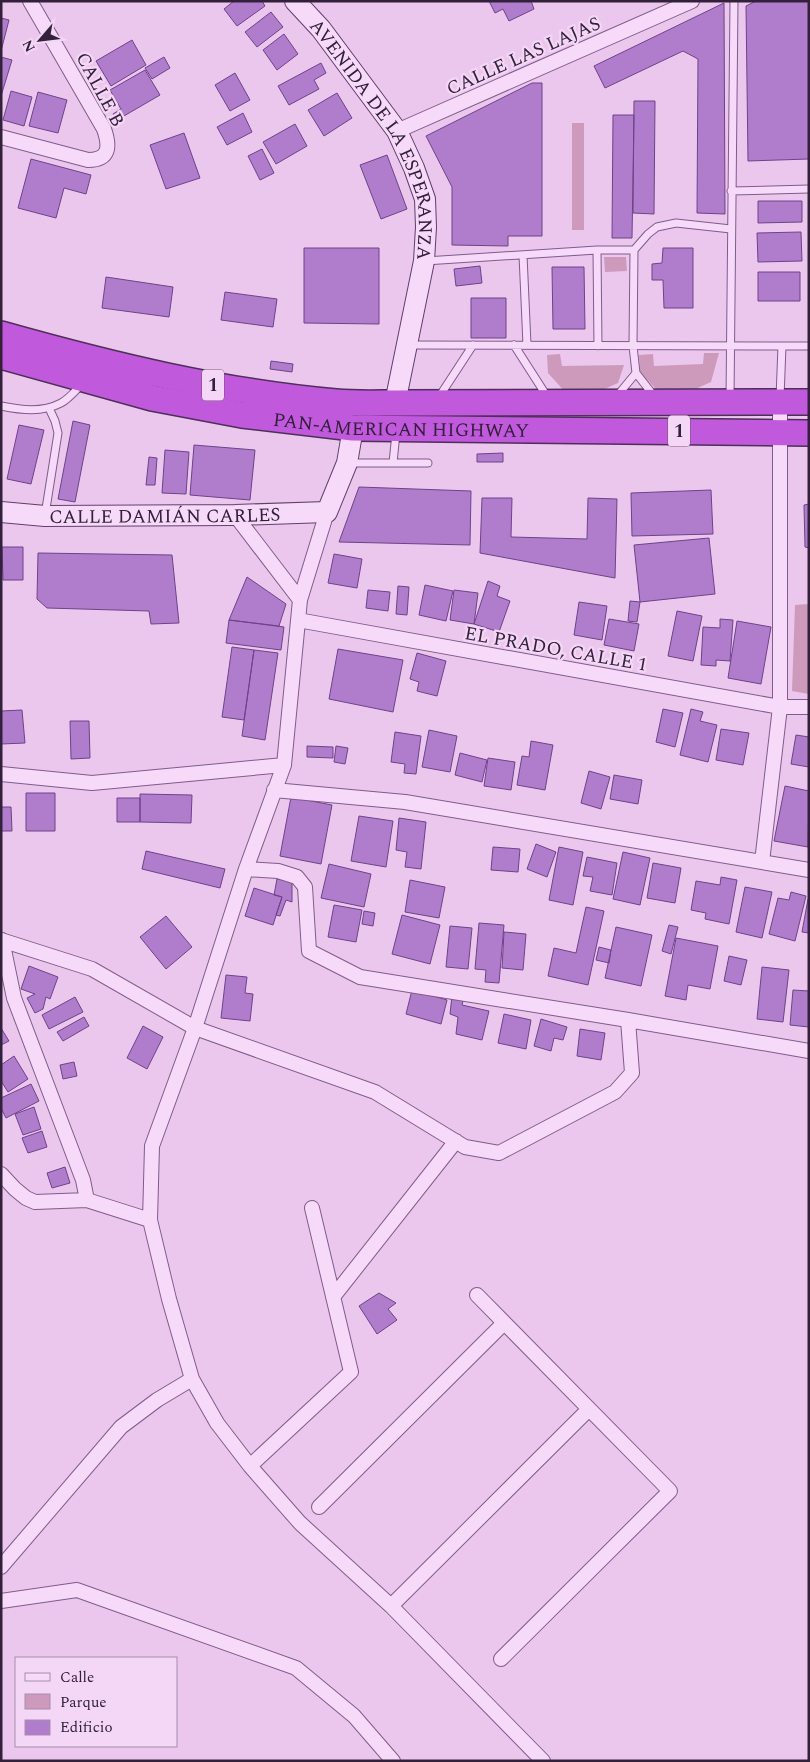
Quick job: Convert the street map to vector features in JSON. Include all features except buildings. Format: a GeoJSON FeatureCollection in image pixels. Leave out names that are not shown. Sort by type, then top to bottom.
{"type":"FeatureCollection","features":[{"type":"Feature","properties":{"kind":"highway","name":"PAN-AMERICAN HIGHWAY"},"geometry":{"type":"LineString","coordinates":[[1,334],[55,350],[160,376],[337,402],[809,402]]}},
{"type":"Feature","properties":{"kind":"highway","name":"PAN-AMERICAN HIGHWAY"},"geometry":{"type":"LineString","coordinates":[[1,356],[152,398],[242,415],[353,428],[809,433]]}},
{"type":"Feature","properties":{"kind":"highway","name":"1"},"geometry":{"type":"LineString","coordinates":[[549,430],[559,423],[571,421],[746,420],[766,414],[780,402]]}},
{"type":"Feature","properties":{"kind":"highway"},"geometry":{"type":"LineString","coordinates":[[353,428],[354,420],[358,416],[398,414],[432,403]]}},
{"type":"Feature","properties":{"kind":"street","name":"CALLE B"},"geometry":{"type":"LineString","coordinates":[[1,137],[88,160],[100,158],[108,149],[104,129],[30,1]]}},
{"type":"Feature","properties":{"kind":"street","name":"AVENIDA DE LA ESPERANZA"},"geometry":{"type":"LineString","coordinates":[[295,1],[321,28],[397,131],[414,168],[425,200],[424,261],[395,403]]}},
{"type":"Feature","properties":{"kind":"street","name":"CALLE LAS LAJAS"},"geometry":{"type":"LineString","coordinates":[[397,131],[692,1]]}},
{"type":"Feature","properties":{"kind":"street"},"geometry":{"type":"LineString","coordinates":[[762,862],[780,708],[780,402]]}},
{"type":"Feature","properties":{"kind":"street"},"geometry":{"type":"LineString","coordinates":[[353,428],[347,463],[327,512],[300,600],[284,765],[246,869],[195,1028],[152,1146],[150,1220],[169,1299],[192,1379],[218,1423],[250,1466],[300,1523],[391,1606],[543,1761]]}},
{"type":"Feature","properties":{"kind":"street"},"geometry":{"type":"LineString","coordinates":[[347,463],[361,445],[389,428]]}},
{"type":"Feature","properties":{"kind":"street","name":"CALLE DAMIÁN CARLES"},"geometry":{"type":"LineString","coordinates":[[1,512],[45,516],[235,515],[327,512]]}},
{"type":"Feature","properties":{"kind":"street"},"geometry":{"type":"LineString","coordinates":[[235,515],[300,600]]}},
{"type":"Feature","properties":{"kind":"street","name":"EL PRADO, CALLE 1"},"geometry":{"type":"LineString","coordinates":[[298,620],[780,708],[809,707]]}},
{"type":"Feature","properties":{"kind":"street"},"geometry":{"type":"LineString","coordinates":[[1,774],[92,783],[284,765]]}},
{"type":"Feature","properties":{"kind":"street"},"geometry":{"type":"LineString","coordinates":[[274,790],[405,802],[809,870]]}},
{"type":"Feature","properties":{"kind":"street"},"geometry":{"type":"LineString","coordinates":[[246,869],[278,871],[297,877],[304,887],[309,951],[360,978],[628,1020],[809,1051]]}},
{"type":"Feature","properties":{"kind":"street"},"geometry":{"type":"LineString","coordinates":[[87,1200],[83,1180],[14,998],[2,940],[92,969],[195,1028],[375,1092],[465,1146],[499,1154],[615,1092],[632,1073],[628,1020]]}},
{"type":"Feature","properties":{"kind":"street"},"geometry":{"type":"LineString","coordinates":[[333,1297],[456,1141]]}},
{"type":"Feature","properties":{"kind":"street"},"geometry":{"type":"LineString","coordinates":[[1,1174],[15,1189],[26,1198],[35,1202],[87,1200],[150,1220]]}},
{"type":"Feature","properties":{"kind":"street"},"geometry":{"type":"LineString","coordinates":[[250,1466],[351,1372],[312,1208]]}},
{"type":"Feature","properties":{"kind":"street"},"geometry":{"type":"LineString","coordinates":[[477,1295],[670,1491],[501,1659]]}},
{"type":"Feature","properties":{"kind":"street"},"geometry":{"type":"LineString","coordinates":[[318,1507],[504,1323]]}},
{"type":"Feature","properties":{"kind":"street"},"geometry":{"type":"LineString","coordinates":[[1,1567],[121,1427],[157,1400],[192,1379]]}},
{"type":"Feature","properties":{"kind":"street"},"geometry":{"type":"LineString","coordinates":[[391,1606],[589,1409]]}},
{"type":"Feature","properties":{"kind":"street"},"geometry":{"type":"LineString","coordinates":[[1,1601],[77,1590],[296,1668],[354,1716],[393,1761]]}},
{"type":"Feature","properties":{"kind":"lane"},"geometry":{"type":"LineString","coordinates":[[730,402],[734,1]]}},
{"type":"Feature","properties":{"kind":"lane"},"geometry":{"type":"LineString","coordinates":[[732,190],[809,189]]}},
{"type":"Feature","properties":{"kind":"lane"},"geometry":{"type":"LineString","coordinates":[[660,402],[636,373],[633,346],[634,250],[657,227],[676,223],[731,229]]}},
{"type":"Feature","properties":{"kind":"lane"},"geometry":{"type":"LineString","coordinates":[[424,261],[597,250],[634,250]]}},
{"type":"Feature","properties":{"kind":"lane"},"geometry":{"type":"LineString","coordinates":[[597,250],[598,346]]}},
{"type":"Feature","properties":{"kind":"lane"},"geometry":{"type":"LineString","coordinates":[[522,255],[527,345]]}},
{"type":"Feature","properties":{"kind":"lane"},"geometry":{"type":"LineString","coordinates":[[406,345],[809,346]]}},
{"type":"Feature","properties":{"kind":"lane"},"geometry":{"type":"LineString","coordinates":[[432,403],[473,345]]}},
{"type":"Feature","properties":{"kind":"lane"},"geometry":{"type":"LineString","coordinates":[[514,345],[550,402]]}},
{"type":"Feature","properties":{"kind":"lane"},"geometry":{"type":"LineString","coordinates":[[780,402],[782,346]]}},
{"type":"Feature","properties":{"kind":"lane"},"geometry":{"type":"LineString","coordinates":[[613,402],[636,373]]}},
{"type":"Feature","properties":{"kind":"lane"},"geometry":{"type":"LineString","coordinates":[[1,406],[23,410],[49,408],[62,402],[87,380]]}},
{"type":"Feature","properties":{"kind":"lane"},"geometry":{"type":"LineString","coordinates":[[45,516],[58,433],[49,408]]}},
{"type":"Feature","properties":{"kind":"lane"},"geometry":{"type":"LineString","coordinates":[[389,428],[393,463]]}},
{"type":"Feature","properties":{"kind":"lane"},"geometry":{"type":"LineString","coordinates":[[347,463],[428,463]]}},
{"type":"Feature","properties":{"kind":"green space"},"geometry":{"type":"Polygon","coordinates":[[[572,123],[584,123],[584,230],[572,230],[572,123]]]}},
{"type":"Feature","properties":{"kind":"green space"},"geometry":{"type":"Polygon","coordinates":[[[604,257],[626,257],[627,271],[605,272],[604,257]]]}},
{"type":"Feature","properties":{"kind":"green space"},"geometry":{"type":"Polygon","coordinates":[[[704,353],[719,353],[711,382],[691,391],[660,393],[640,373],[639,355],[653,354],[654,366],[703,364],[704,353]]]}},
{"type":"Feature","properties":{"kind":"green space"},"geometry":{"type":"Polygon","coordinates":[[[560,354],[562,366],[624,365],[618,383],[598,392],[567,394],[548,373],[547,355],[560,354]]]}},
{"type":"Feature","properties":{"kind":"green space"},"geometry":{"type":"Polygon","coordinates":[[[809,604],[809,694],[792,691],[795,605],[809,604]]]}}]}
